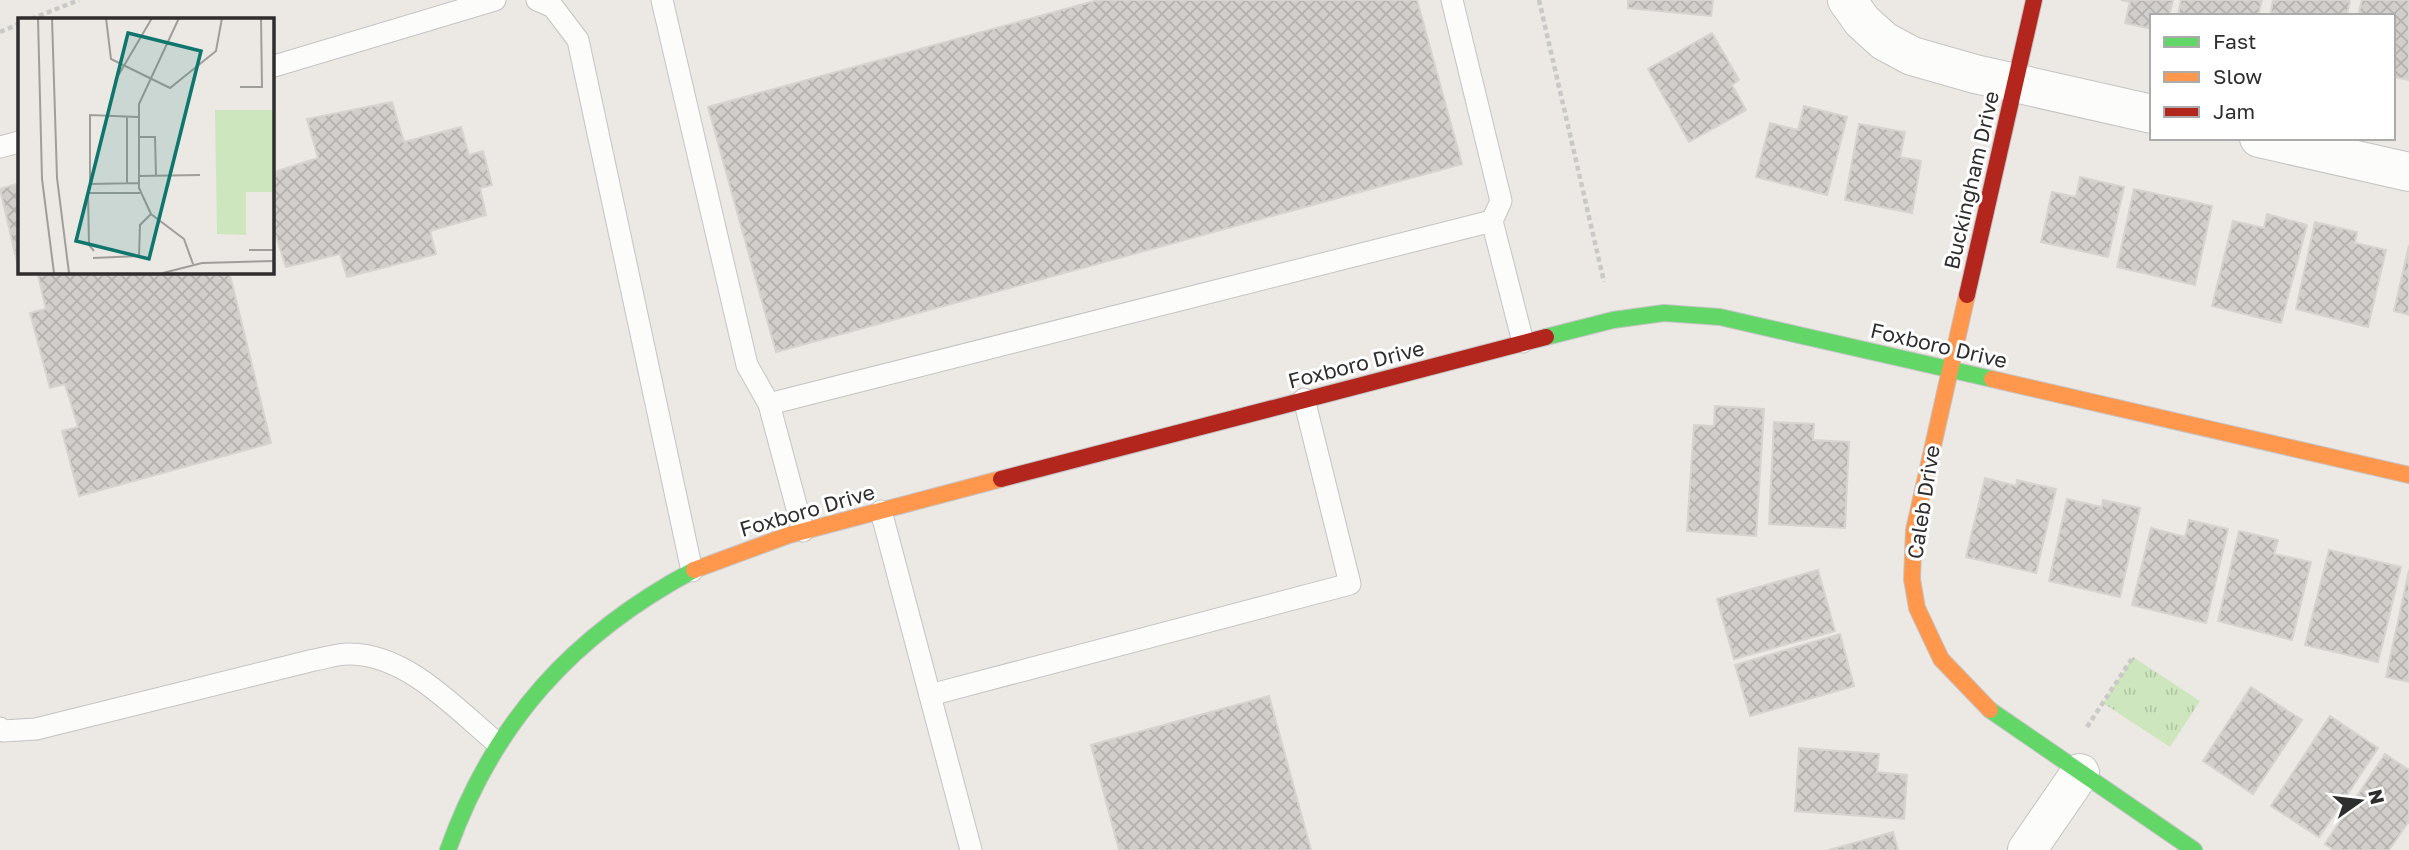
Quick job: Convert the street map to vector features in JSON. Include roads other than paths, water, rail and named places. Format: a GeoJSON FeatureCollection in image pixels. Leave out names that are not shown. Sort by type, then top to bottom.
{"type":"FeatureCollection","features":[{"type":"Feature","properties":{"kind":"street"},"geometry":{"type":"LineString","coordinates":[[1847,0],[1862,21],[1884,41],[1912,56],[2150,114]]}},
{"type":"Feature","properties":{"kind":"street","name":"Buckingham Drive"},"geometry":{"type":"LineString","coordinates":[[1948,370],[2034,0]]}},
{"type":"Feature","properties":{"kind":"street"},"geometry":{"type":"LineString","coordinates":[[2268,140],[2409,172]]}},
{"type":"Feature","properties":{"kind":"street","name":"Foxboro Drive"},"geometry":{"type":"LineString","coordinates":[[448,850],[497,743],[573,656],[612,621],[692,571],[746,548],[803,531],[1613,320],[1664,313],[1720,317],[2409,475]]}},
{"type":"Feature","properties":{"kind":"street","name":"Caleb Drive"},"geometry":{"type":"LineString","coordinates":[[1948,370],[1914,530],[1912,579],[1917,608],[1941,659],[1962,683],[1992,710],[2194,850]]}},
{"type":"Feature","properties":{"kind":"street"},"geometry":{"type":"LineString","coordinates":[[2027,850],[2080,773]]}},
{"type":"Feature","properties":{"kind":"lane"},"geometry":{"type":"LineString","coordinates":[[273,66],[495,0]]}},
{"type":"Feature","properties":{"kind":"lane"},"geometry":{"type":"LineString","coordinates":[[537,0],[553,7],[578,40],[692,571]]}},
{"type":"Feature","properties":{"kind":"lane"},"geometry":{"type":"LineString","coordinates":[[662,0],[747,365],[769,404],[803,531]]}},
{"type":"Feature","properties":{"kind":"lane"},"geometry":{"type":"LineString","coordinates":[[1452,0],[1501,201],[1492,221],[1523,342]]}},
{"type":"Feature","properties":{"kind":"lane"},"geometry":{"type":"LineString","coordinates":[[0,147],[18,142]]}},
{"type":"Feature","properties":{"kind":"lane"},"geometry":{"type":"LineString","coordinates":[[769,404],[1492,221]]}},
{"type":"Feature","properties":{"kind":"lane"},"geometry":{"type":"LineString","coordinates":[[930,695],[1350,584],[1304,399]]}},
{"type":"Feature","properties":{"kind":"lane"},"geometry":{"type":"LineString","coordinates":[[881,511],[971,850]]}},
{"type":"Feature","properties":{"kind":"lane"},"geometry":{"type":"LineString","coordinates":[[0,728],[3,731],[36,729],[350,653],[378,658],[419,680],[497,743]]}}]}
